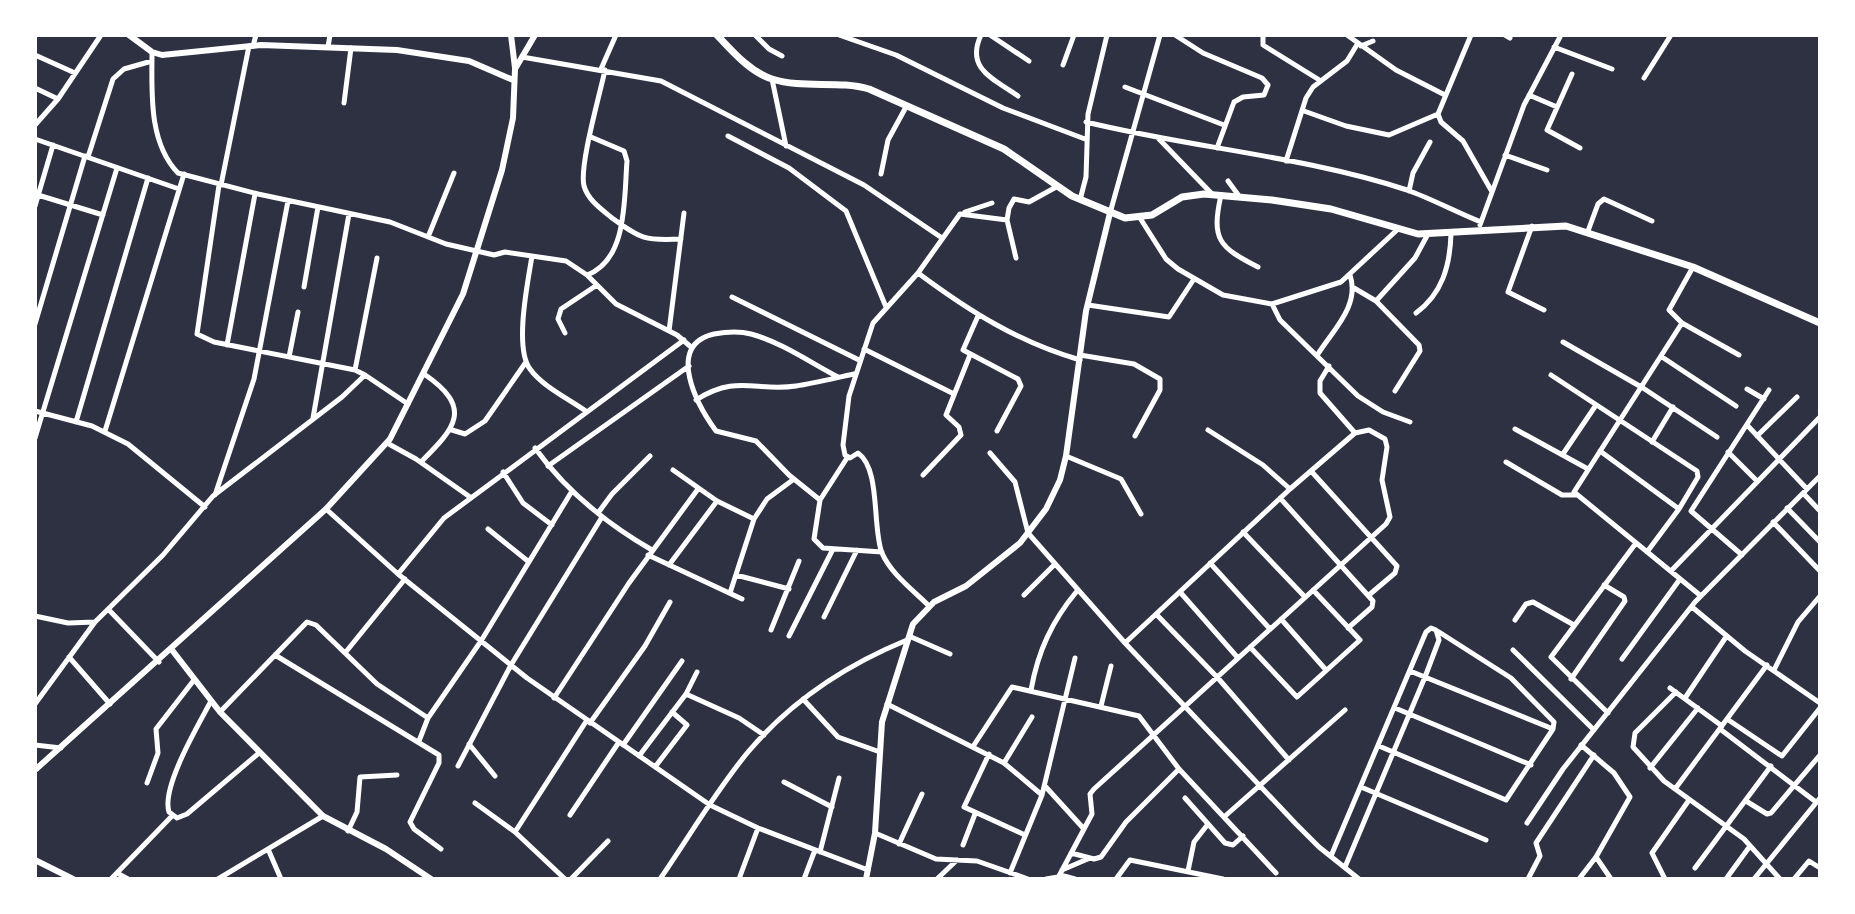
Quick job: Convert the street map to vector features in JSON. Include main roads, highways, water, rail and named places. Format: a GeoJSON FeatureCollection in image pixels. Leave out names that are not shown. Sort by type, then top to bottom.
{"type":"FeatureCollection","features":[{"type":"Feature","properties":{"kind":"main road"},"geometry":{"type":"LineString","coordinates":[[717,35],[751,68],[772,79],[853,85],[1004,149],[1080,200],[1110,214],[1140,218],[1152,215],[1182,197],[1217,195],[1331,209],[1397,230],[1429,234],[1451,234],[1479,226],[1566,226],[1693,267],[1820,323]]}}]}
